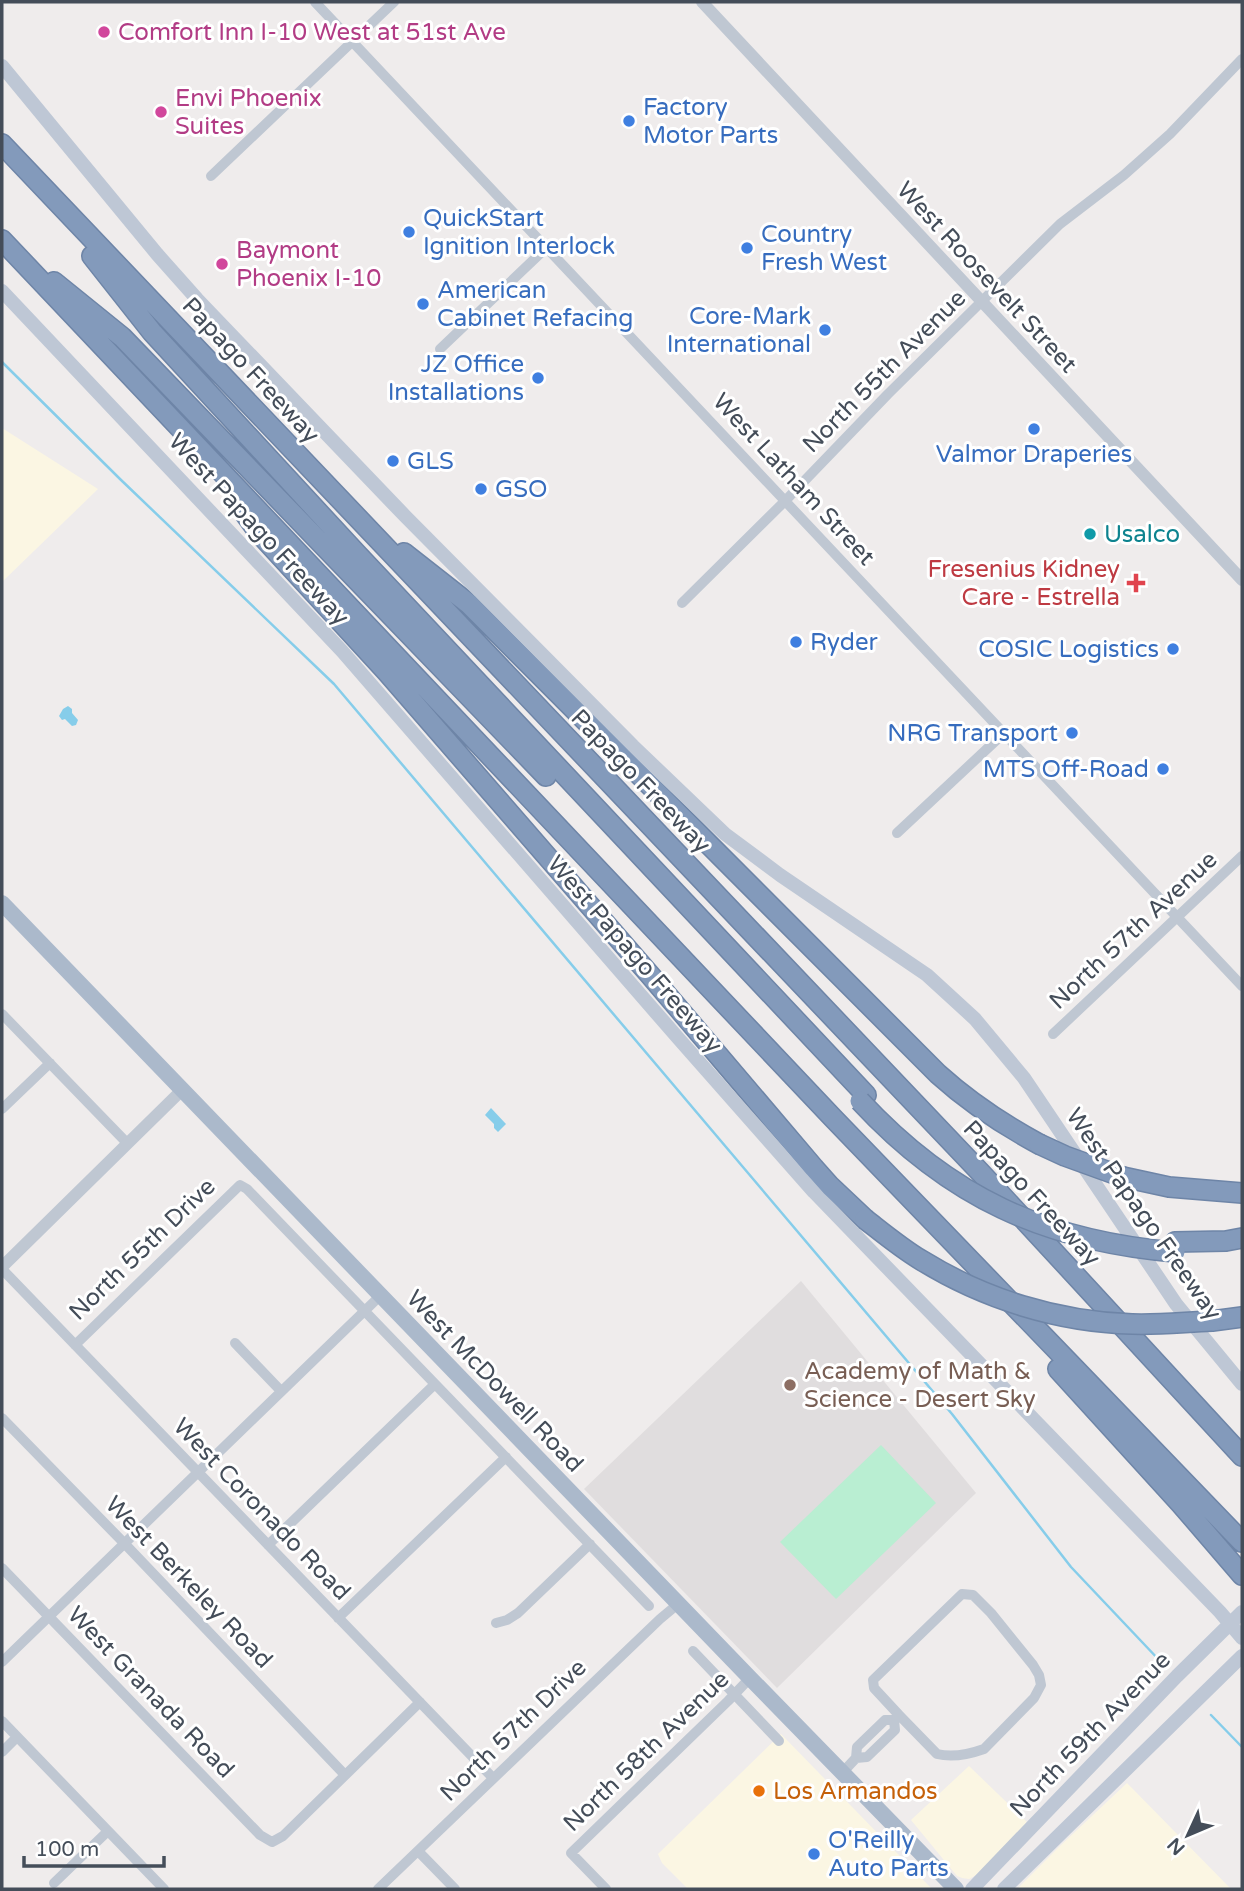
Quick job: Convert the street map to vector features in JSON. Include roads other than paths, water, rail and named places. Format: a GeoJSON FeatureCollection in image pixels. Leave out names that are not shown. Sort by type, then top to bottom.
{"type":"FeatureCollection","features":[{"type":"Feature","properties":{"kind":"highway","name":"Papago Freeway"},"geometry":{"type":"LineString","coordinates":[[2,144],[981,1173],[1242,1456]]}},
{"type":"Feature","properties":{"kind":"highway"},"geometry":{"type":"LineString","coordinates":[[16,159],[152,332],[863,1098]]}},
{"type":"Feature","properties":{"kind":"highway"},"geometry":{"type":"LineString","coordinates":[[2,240],[122,337],[863,1098],[913,1139],[989,1191],[1059,1221],[1120,1237],[1206,1252],[1242,1250]]}},
{"type":"Feature","properties":{"kind":"highway"},"geometry":{"type":"LineString","coordinates":[[2,240],[833,1118],[1242,1542]]}},
{"type":"Feature","properties":{"kind":"highway"},"geometry":{"type":"LineString","coordinates":[[206,458],[259,533],[394,681],[830,1186],[865,1219],[920,1259],[954,1279],[991,1296],[1053,1314],[1089,1321],[1133,1324],[1242,1317]]}},
{"type":"Feature","properties":{"kind":"highway"},"geometry":{"type":"LineString","coordinates":[[351,512],[469,604],[938,1074],[984,1111],[1039,1144],[1123,1177],[1170,1187],[1242,1193]]}},
{"type":"Feature","properties":{"kind":"highway"},"geometry":{"type":"LineString","coordinates":[[833,1118],[1242,1575]]}},
{"type":"Feature","properties":{"kind":"highway"},"geometry":{"type":"LineString","coordinates":[[1175,1247],[1242,1238]]}},
{"type":"Feature","properties":{"kind":"highway"},"geometry":{"type":"LineString","coordinates":[[1164,1372],[1242,1436]]}},
{"type":"Feature","properties":{"kind":"main road","name":"West Papago Freeway"},"geometry":{"type":"LineString","coordinates":[[2,66],[197,299],[414,526],[633,746],[725,834],[780,875],[927,975],[975,1019],[1024,1078],[1176,1304],[1242,1384]]}},
{"type":"Feature","properties":{"kind":"main road","name":"West Papago Freeway"},"geometry":{"type":"LineString","coordinates":[[2,291],[342,651],[814,1192],[1220,1612],[1237,1618],[1242,1638]]}},
{"type":"Feature","properties":{"kind":"main road","name":"West McDowell Road"},"geometry":{"type":"LineString","coordinates":[[2,903],[956,1889]]}},
{"type":"Feature","properties":{"kind":"main road","name":"North 59th Avenue"},"geometry":{"type":"LineString","coordinates":[[972,1889],[1162,1691],[1237,1618]]}},
{"type":"Feature","properties":{"kind":"main road","name":"North 59th Avenue"},"geometry":{"type":"LineString","coordinates":[[1004,1889],[1242,1656]]}},
{"type":"Feature","properties":{"kind":"street","name":"West Latham Street"},"geometry":{"type":"LineString","coordinates":[[315,2],[1242,986]]}},
{"type":"Feature","properties":{"kind":"street"},"geometry":{"type":"LineString","coordinates":[[211,176],[394,2]]}},
{"type":"Feature","properties":{"kind":"street","name":"West Roosevelt Street"},"geometry":{"type":"LineString","coordinates":[[702,2],[1242,580]]}},
{"type":"Feature","properties":{"kind":"street","name":"North 55th Avenue"},"geometry":{"type":"LineString","coordinates":[[682,603],[1060,224],[1124,175],[1170,134],[1242,59]]}},
{"type":"Feature","properties":{"kind":"street"},"geometry":{"type":"LineString","coordinates":[[440,349],[546,247]]}},
{"type":"Feature","properties":{"kind":"street"},"geometry":{"type":"LineString","coordinates":[[897,833],[1004,733]]}},
{"type":"Feature","properties":{"kind":"street","name":"North 57th Avenue"},"geometry":{"type":"LineString","coordinates":[[1053,1034],[1242,856]]}},
{"type":"Feature","properties":{"kind":"street"},"geometry":{"type":"LineString","coordinates":[[2,1014],[127,1143]]}},
{"type":"Feature","properties":{"kind":"street"},"geometry":{"type":"LineString","coordinates":[[2,1109],[50,1063]]}},
{"type":"Feature","properties":{"kind":"street"},"geometry":{"type":"LineString","coordinates":[[2,1268],[183,1090]]}},
{"type":"Feature","properties":{"kind":"street","name":"West McDowell Road"},"geometry":{"type":"LineString","coordinates":[[240,1185],[247,1189],[649,1606]]}},
{"type":"Feature","properties":{"kind":"street","name":"North 55th Drive"},"geometry":{"type":"LineString","coordinates":[[75,1345],[240,1185]]}},
{"type":"Feature","properties":{"kind":"street","name":"West Coronado Road"},"geometry":{"type":"LineString","coordinates":[[2,1268],[493,1778]]}},
{"type":"Feature","properties":{"kind":"street"},"geometry":{"type":"LineString","coordinates":[[2,1662],[381,1295]]}},
{"type":"Feature","properties":{"kind":"street"},"geometry":{"type":"LineString","coordinates":[[235,1343],[281,1391]]}},
{"type":"Feature","properties":{"kind":"street"},"geometry":{"type":"LineString","coordinates":[[268,1545],[435,1384]]}},
{"type":"Feature","properties":{"kind":"street","name":"West Berkeley Road"},"geometry":{"type":"LineString","coordinates":[[2,1418],[345,1775]]}},
{"type":"Feature","properties":{"kind":"street"},"geometry":{"type":"LineString","coordinates":[[338,1618],[506,1457]]}},
{"type":"Feature","properties":{"kind":"street"},"geometry":{"type":"LineString","coordinates":[[496,1623],[518,1613],[590,1544]]}},
{"type":"Feature","properties":{"kind":"street","name":"West Granada Road"},"geometry":{"type":"LineString","coordinates":[[2,1567],[260,1835],[272,1842],[283,1836],[345,1775]]}},
{"type":"Feature","properties":{"kind":"street"},"geometry":{"type":"LineString","coordinates":[[842,1773],[856,1758],[867,1757],[895,1730],[896,1718],[872,1685],[873,1680],[962,1594],[973,1595],[991,1613],[1039,1675],[1041,1685],[1034,1698],[984,1749],[976,1752],[946,1757],[937,1754],[896,1718]]}},
{"type":"Feature","properties":{"kind":"street","name":"North 57th Drive"},"geometry":{"type":"LineString","coordinates":[[378,1889],[678,1604]]}},
{"type":"Feature","properties":{"kind":"street"},"geometry":{"type":"LineString","coordinates":[[693,1651],[779,1741]]}},
{"type":"Feature","properties":{"kind":"street","name":"North 58th Avenue"},"geometry":{"type":"LineString","coordinates":[[606,1889],[571,1853],[750,1678]]}},
{"type":"Feature","properties":{"kind":"street"},"geometry":{"type":"LineString","coordinates":[[345,1775],[420,1702]]}},
{"type":"Feature","properties":{"kind":"street"},"geometry":{"type":"LineString","coordinates":[[2,1721],[164,1889]]}},
{"type":"Feature","properties":{"kind":"street"},"geometry":{"type":"LineString","coordinates":[[2,1752],[17,1737]]}},
{"type":"Feature","properties":{"kind":"street"},"geometry":{"type":"LineString","coordinates":[[54,1883],[108,1831]]}},
{"type":"Feature","properties":{"kind":"street"},"geometry":{"type":"LineString","coordinates":[[418,1851],[455,1889]]}},
{"type":"Feature","properties":{"kind":"water"},"geometry":{"type":"Polygon","coordinates":[[[68,706],[78,720],[76,725],[72,726],[59,716],[68,706]]]}},
{"type":"Feature","properties":{"kind":"water"},"geometry":{"type":"Polygon","coordinates":[[[491,1108],[506,1124],[498,1132],[485,1115],[491,1108]]]}},
{"type":"Feature","properties":{"kind":"waterway"},"geometry":{"type":"LineString","coordinates":[[2,362],[334,684],[952,1414],[1071,1567],[1160,1661]]}},
{"type":"Feature","properties":{"kind":"waterway"},"geometry":{"type":"LineString","coordinates":[[1211,1715],[1242,1747]]}},
{"type":"Feature","properties":{"kind":"place","name":"Comfort Inn I-10 West at 51st Ave"},"geometry":{"type":"Point","coordinates":[104,32]}},
{"type":"Feature","properties":{"kind":"place","name":"Envi Phoenix Suites"},"geometry":{"type":"Point","coordinates":[161,112]}},
{"type":"Feature","properties":{"kind":"place","name":"Factory Motor Parts"},"geometry":{"type":"Point","coordinates":[629,121]}},
{"type":"Feature","properties":{"kind":"place","name":"QuickStart Ignition Interlock"},"geometry":{"type":"Point","coordinates":[409,232]}},
{"type":"Feature","properties":{"kind":"place","name":"Country Fresh West"},"geometry":{"type":"Point","coordinates":[747,248]}},
{"type":"Feature","properties":{"kind":"place","name":"Baymont Phoenix I-10"},"geometry":{"type":"Point","coordinates":[222,264]}},
{"type":"Feature","properties":{"kind":"place","name":"American Cabinet Refacing"},"geometry":{"type":"Point","coordinates":[423,304]}},
{"type":"Feature","properties":{"kind":"place","name":"Core-Mark International"},"geometry":{"type":"Point","coordinates":[825,330]}},
{"type":"Feature","properties":{"kind":"place","name":"JZ Office Installations"},"geometry":{"type":"Point","coordinates":[538,378]}},
{"type":"Feature","properties":{"kind":"place","name":"Valmor Draperies"},"geometry":{"type":"Point","coordinates":[1034,429]}},
{"type":"Feature","properties":{"kind":"place","name":"GLS"},"geometry":{"type":"Point","coordinates":[393,461]}},
{"type":"Feature","properties":{"kind":"place","name":"GSO"},"geometry":{"type":"Point","coordinates":[481,489]}},
{"type":"Feature","properties":{"kind":"place","name":"Usalco"},"geometry":{"type":"Point","coordinates":[1090,534]}},
{"type":"Feature","properties":{"kind":"place","name":"Fresenius Kidney Care - Estrella"},"geometry":{"type":"Point","coordinates":[1136,583]}},
{"type":"Feature","properties":{"kind":"place","name":"Ryder"},"geometry":{"type":"Point","coordinates":[796,642]}},
{"type":"Feature","properties":{"kind":"place","name":"COSIC Logistics"},"geometry":{"type":"Point","coordinates":[1173,649]}},
{"type":"Feature","properties":{"kind":"place","name":"NRG Transport"},"geometry":{"type":"Point","coordinates":[1072,733]}},
{"type":"Feature","properties":{"kind":"place","name":"MTS Off-Road"},"geometry":{"type":"Point","coordinates":[1163,769]}},
{"type":"Feature","properties":{"kind":"place","name":"Academy of Math & Science - Desert Sky"},"geometry":{"type":"Point","coordinates":[790,1385]}},
{"type":"Feature","properties":{"kind":"place","name":"Los Armandos"},"geometry":{"type":"Point","coordinates":[759,1791]}},
{"type":"Feature","properties":{"kind":"place","name":"O'Reilly Auto Parts"},"geometry":{"type":"Point","coordinates":[814,1854]}}]}
